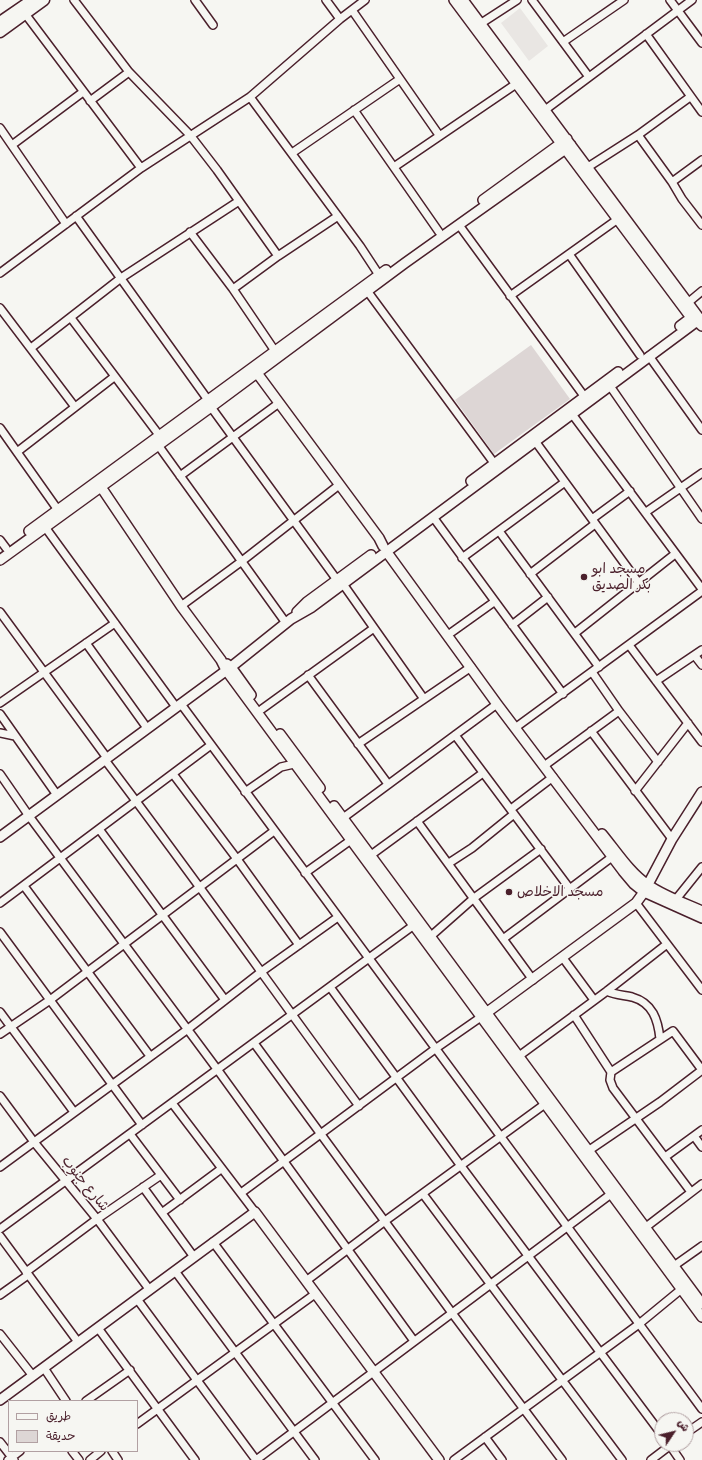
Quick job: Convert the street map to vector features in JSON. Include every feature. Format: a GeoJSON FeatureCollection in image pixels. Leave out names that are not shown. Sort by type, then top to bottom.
{"type":"FeatureCollection","features":[{"type":"Feature","properties":{"kind":"main road"},"geometry":{"type":"LineString","coordinates":[[0,32],[32,0]]}},
{"type":"Feature","properties":{"kind":"main road"},"geometry":{"type":"LineString","coordinates":[[0,22],[44,0]]}},
{"type":"Feature","properties":{"kind":"street"},"geometry":{"type":"LineString","coordinates":[[74,0],[129,72],[190,136],[217,170],[278,256]]}},
{"type":"Feature","properties":{"kind":"street"},"geometry":{"type":"LineString","coordinates":[[196,0],[213,25]]}},
{"type":"Feature","properties":{"kind":"street"},"geometry":{"type":"LineString","coordinates":[[326,0],[340,19]]}},
{"type":"Feature","properties":{"kind":"street"},"geometry":{"type":"LineString","coordinates":[[0,273],[141,168],[250,97],[340,19],[365,0]]}},
{"type":"Feature","properties":{"kind":"street"},"geometry":{"type":"LineString","coordinates":[[0,837],[228,668],[289,621],[300,608],[340,582],[385,545],[584,396],[697,321],[588,167],[566,144],[516,84],[454,0]]}},
{"type":"Feature","properties":{"kind":"street"},"geometry":{"type":"LineString","coordinates":[[463,0],[545,110],[566,144],[618,219],[686,305]]}},
{"type":"Feature","properties":{"kind":"street"},"geometry":{"type":"LineString","coordinates":[[480,24],[517,0]]}},
{"type":"Feature","properties":{"kind":"street"},"geometry":{"type":"LineString","coordinates":[[532,0],[590,78]]}},
{"type":"Feature","properties":{"kind":"street"},"geometry":{"type":"LineString","coordinates":[[563,42],[615,2],[624,0]]}},
{"type":"Feature","properties":{"kind":"street"},"geometry":{"type":"LineString","coordinates":[[670,0],[702,43]]}},
{"type":"Feature","properties":{"kind":"street"},"geometry":{"type":"LineString","coordinates":[[545,110],[590,78],[692,0]]}},
{"type":"Feature","properties":{"kind":"street"},"geometry":{"type":"LineString","coordinates":[[352,10],[439,135]]}},
{"type":"Feature","properties":{"kind":"street"},"geometry":{"type":"LineString","coordinates":[[22,11],[141,168]]}},
{"type":"Feature","properties":{"kind":"street"},"geometry":{"type":"LineString","coordinates":[[646,34],[702,112]]}},
{"type":"Feature","properties":{"kind":"street"},"geometry":{"type":"LineString","coordinates":[[90,101],[129,72]]}},
{"type":"Feature","properties":{"kind":"street"},"geometry":{"type":"LineString","coordinates":[[292,153],[400,79]]}},
{"type":"Feature","properties":{"kind":"street"},"geometry":{"type":"LineString","coordinates":[[394,167],[516,84]]}},
{"type":"Feature","properties":{"kind":"street"},"geometry":{"type":"LineString","coordinates":[[12,145],[83,92]]}},
{"type":"Feature","properties":{"kind":"street"},"geometry":{"type":"LineString","coordinates":[[588,167],[638,135],[690,96]]}},
{"type":"Feature","properties":{"kind":"street"},"geometry":{"type":"LineString","coordinates":[[250,97],[360,246],[381,277]]}},
{"type":"Feature","properties":{"kind":"street"},"geometry":{"type":"LineString","coordinates":[[354,110],[439,232]]}},
{"type":"Feature","properties":{"kind":"street"},"geometry":{"type":"LineString","coordinates":[[0,128],[2,137],[12,145],[66,224]]}},
{"type":"Feature","properties":{"kind":"street"},"geometry":{"type":"LineString","coordinates":[[638,135],[672,182],[682,199],[702,225]]}},
{"type":"Feature","properties":{"kind":"street"},"geometry":{"type":"LineString","coordinates":[[0,560],[158,445],[275,351],[459,225],[566,144]]}},
{"type":"Feature","properties":{"kind":"street"},"geometry":{"type":"LineString","coordinates":[[2,547],[58,510],[159,435],[257,373],[368,292],[381,277],[439,232],[566,144]]}},
{"type":"Feature","properties":{"kind":"street"},"geometry":{"type":"LineString","coordinates":[[672,182],[702,160]]}},
{"type":"Feature","properties":{"kind":"street"},"geometry":{"type":"LineString","coordinates":[[31,348],[121,278],[238,201]]}},
{"type":"Feature","properties":{"kind":"street"},"geometry":{"type":"LineString","coordinates":[[76,216],[233,437],[374,628],[424,699]]}},
{"type":"Feature","properties":{"kind":"street"},"geometry":{"type":"LineString","coordinates":[[233,289],[278,256],[338,216]]}},
{"type":"Feature","properties":{"kind":"street"},"geometry":{"type":"LineString","coordinates":[[510,296],[618,219]]}},
{"type":"Feature","properties":{"kind":"street"},"geometry":{"type":"LineString","coordinates":[[459,225],[584,396]]}},
{"type":"Feature","properties":{"kind":"street"},"geometry":{"type":"LineString","coordinates":[[190,232],[233,289],[275,351]]}},
{"type":"Feature","properties":{"kind":"street"},"geometry":{"type":"LineString","coordinates":[[569,254],[702,430]]}},
{"type":"Feature","properties":{"kind":"street"},"geometry":{"type":"LineString","coordinates":[[686,305],[702,291]]}},
{"type":"Feature","properties":{"kind":"street"},"geometry":{"type":"LineString","coordinates":[[368,292],[494,463]]}},
{"type":"Feature","properties":{"kind":"street"},"geometry":{"type":"LineString","coordinates":[[0,308],[75,407]]}},
{"type":"Feature","properties":{"kind":"street"},"geometry":{"type":"LineString","coordinates":[[71,318],[159,435]]}},
{"type":"Feature","properties":{"kind":"street"},"geometry":{"type":"LineString","coordinates":[[385,545],[433,517],[610,386],[645,356]]}},
{"type":"Feature","properties":{"kind":"street"},"geometry":{"type":"LineString","coordinates":[[257,373],[339,485],[452,632],[553,777],[612,857],[634,884],[646,888],[702,918]]}},
{"type":"Feature","properties":{"kind":"street"},"geometry":{"type":"LineString","coordinates":[[17,452],[114,377]]}},
{"type":"Feature","properties":{"kind":"street"},"geometry":{"type":"LineString","coordinates":[[610,386],[702,519]]}},
{"type":"Feature","properties":{"kind":"street"},"geometry":{"type":"LineString","coordinates":[[180,476],[279,403]]}},
{"type":"Feature","properties":{"kind":"street"},"geometry":{"type":"LineString","coordinates":[[517,726],[563,694],[702,590],[646,512],[572,414]]}},
{"type":"Feature","properties":{"kind":"street"},"geometry":{"type":"LineString","coordinates":[[0,428],[58,510]]}},
{"type":"Feature","properties":{"kind":"street"},"geometry":{"type":"LineString","coordinates":[[535,441],[638,582]]}},
{"type":"Feature","properties":{"kind":"street"},"geometry":{"type":"LineString","coordinates":[[158,445],[242,561],[289,621]]}},
{"type":"Feature","properties":{"kind":"street"},"geometry":{"type":"LineString","coordinates":[[646,512],[702,473]]}},
{"type":"Feature","properties":{"kind":"street"},"geometry":{"type":"LineString","coordinates":[[462,558],[565,482]]}},
{"type":"Feature","properties":{"kind":"street"},"geometry":{"type":"LineString","coordinates":[[181,606],[242,561],[339,485]]}},
{"type":"Feature","properties":{"kind":"street"},"geometry":{"type":"LineString","coordinates":[[100,487],[181,606],[221,660],[262,709],[266,720],[294,764],[333,811],[343,818],[431,936],[545,1104],[611,1194],[671,1268],[685,1287],[702,1317]]}},
{"type":"Feature","properties":{"kind":"street"},"geometry":{"type":"LineString","coordinates":[[530,574],[630,491]]}},
{"type":"Feature","properties":{"kind":"street"},"geometry":{"type":"LineString","coordinates":[[433,517],[563,694]]}},
{"type":"Feature","properties":{"kind":"street"},"geometry":{"type":"LineString","coordinates":[[45,527],[115,623],[211,745],[702,1409]]}},
{"type":"Feature","properties":{"kind":"street"},"geometry":{"type":"LineString","coordinates":[[499,531],[599,667]]}},
{"type":"Feature","properties":{"kind":"street"},"geometry":{"type":"LineString","coordinates":[[385,545],[497,704],[548,763],[613,848],[646,888]]}},
{"type":"Feature","properties":{"kind":"street"},"geometry":{"type":"LineString","coordinates":[[575,633],[675,554]]}},
{"type":"Feature","properties":{"kind":"street"},"geometry":{"type":"LineString","coordinates":[[512,625],[548,597]]}},
{"type":"Feature","properties":{"kind":"street"},"geometry":{"type":"LineString","coordinates":[[452,632],[494,602]]}},
{"type":"Feature","properties":{"kind":"street"},"geometry":{"type":"LineString","coordinates":[[0,612],[291,1015],[359,1106]]}},
{"type":"Feature","properties":{"kind":"street"},"geometry":{"type":"LineString","coordinates":[[0,703],[115,623]]}},
{"type":"Feature","properties":{"kind":"street"},"geometry":{"type":"LineString","coordinates":[[262,709],[374,628]]}},
{"type":"Feature","properties":{"kind":"street"},"geometry":{"type":"LineString","coordinates":[[86,643],[147,728]]}},
{"type":"Feature","properties":{"kind":"street"},"geometry":{"type":"LineString","coordinates":[[629,645],[702,742]]}},
{"type":"Feature","properties":{"kind":"street"},"geometry":{"type":"LineString","coordinates":[[656,681],[702,650]]}},
{"type":"Feature","properties":{"kind":"street"},"geometry":{"type":"LineString","coordinates":[[695,656],[702,665]]}},
{"type":"Feature","properties":{"kind":"street"},"geometry":{"type":"LineString","coordinates":[[358,744],[471,667]]}},
{"type":"Feature","properties":{"kind":"street"},"geometry":{"type":"LineString","coordinates":[[228,668],[333,811],[351,840],[414,925],[484,1015],[519,1056],[588,1151],[646,1227],[671,1268]]}},
{"type":"Feature","properties":{"kind":"street"},"geometry":{"type":"LineString","coordinates":[[592,672],[619,711],[658,762]]}},
{"type":"Feature","properties":{"kind":"street"},"geometry":{"type":"LineString","coordinates":[[308,675],[388,784]]}},
{"type":"Feature","properties":{"kind":"street"},"geometry":{"type":"LineString","coordinates":[[343,818],[497,704]]}},
{"type":"Feature","properties":{"kind":"street"},"geometry":{"type":"LineString","coordinates":[[548,763],[619,711]]}},
{"type":"Feature","properties":{"kind":"street"},"geometry":{"type":"LineString","coordinates":[[0,714],[57,795]]}},
{"type":"Feature","properties":{"kind":"street"},"geometry":{"type":"LineString","coordinates":[[635,791],[688,723]]}},
{"type":"Feature","properties":{"kind":"street"},"geometry":{"type":"LineString","coordinates":[[591,731],[672,839]]}},
{"type":"Feature","properties":{"kind":"street"},"geometry":{"type":"LineString","coordinates":[[0,733],[16,736]]}},
{"type":"Feature","properties":{"kind":"street"},"geometry":{"type":"LineString","coordinates":[[455,735],[570,889]]}},
{"type":"Feature","properties":{"kind":"street"},"geometry":{"type":"LineString","coordinates":[[0,903],[211,745]]}},
{"type":"Feature","properties":{"kind":"street"},"geometry":{"type":"LineString","coordinates":[[245,792],[281,767],[294,764]]}},
{"type":"Feature","properties":{"kind":"street"},"geometry":{"type":"LineString","coordinates":[[371,855],[483,773]]}},
{"type":"Feature","properties":{"kind":"street"},"geometry":{"type":"LineString","coordinates":[[0,774],[29,816],[188,1029],[414,1341]]}},
{"type":"Feature","properties":{"kind":"street"},"geometry":{"type":"LineString","coordinates":[[173,774],[299,945]]}},
{"type":"Feature","properties":{"kind":"street"},"geometry":{"type":"LineString","coordinates":[[449,863],[472,848],[553,777]]}},
{"type":"Feature","properties":{"kind":"street"},"geometry":{"type":"LineString","coordinates":[[240,1193],[435,1049],[533,980],[636,903],[646,888],[672,839],[702,792]]}},
{"type":"Feature","properties":{"kind":"street"},"geometry":{"type":"LineString","coordinates":[[417,821],[533,980]]}},
{"type":"Feature","properties":{"kind":"street"},"geometry":{"type":"LineString","coordinates":[[99,829],[225,1000]]}},
{"type":"Feature","properties":{"kind":"street"},"geometry":{"type":"LineString","coordinates":[[0,1034],[88,972],[274,831]]}},
{"type":"Feature","properties":{"kind":"street"},"geometry":{"type":"LineString","coordinates":[[305,873],[351,840]]}},
{"type":"Feature","properties":{"kind":"street"},"geometry":{"type":"LineString","coordinates":[[431,936],[474,898],[540,849]]}},
{"type":"Feature","properties":{"kind":"street"},"geometry":{"type":"LineString","coordinates":[[503,939],[612,857]]}},
{"type":"Feature","properties":{"kind":"street"},"geometry":{"type":"LineString","coordinates":[[674,902],[702,867]]}},
{"type":"Feature","properties":{"kind":"street"},"geometry":{"type":"LineString","coordinates":[[24,886],[150,1056]]}},
{"type":"Feature","properties":{"kind":"street"},"geometry":{"type":"LineString","coordinates":[[674,902],[702,911]]}},
{"type":"Feature","properties":{"kind":"street"},"geometry":{"type":"LineString","coordinates":[[636,903],[702,990]]}},
{"type":"Feature","properties":{"kind":"street"},"geometry":{"type":"LineString","coordinates":[[0,1167],[188,1029],[261,972],[338,917]]}},
{"type":"Feature","properties":{"kind":"street"},"geometry":{"type":"LineString","coordinates":[[0,1229],[414,925]]}},
{"type":"Feature","properties":{"kind":"street"},"geometry":{"type":"LineString","coordinates":[[0,932],[142,1125]]}},
{"type":"Feature","properties":{"kind":"street"},"geometry":{"type":"LineString","coordinates":[[519,1056],[607,991],[667,944]]}},
{"type":"Feature","properties":{"kind":"street"},"geometry":{"type":"LineString","coordinates":[[563,958],[594,1000]]}},
{"type":"Feature","properties":{"kind":"street"},"geometry":{"type":"LineString","coordinates":[[330,987],[461,1166],[654,1424]]}},
{"type":"Feature","properties":{"kind":"street"},"geometry":{"type":"LineString","coordinates":[[607,991],[613,994],[643,1001],[656,1018],[660,1039]]}},
{"type":"Feature","properties":{"kind":"street"},"geometry":{"type":"LineString","coordinates":[[0,1012],[74,1112]]}},
{"type":"Feature","properties":{"kind":"street"},"geometry":{"type":"LineString","coordinates":[[574,1015],[612,1072]]}},
{"type":"Feature","properties":{"kind":"street"},"geometry":{"type":"LineString","coordinates":[[588,1151],[636,1118],[660,1102],[702,1070],[675,1032],[672,1032],[660,1039],[612,1072],[610,1080],[613,1088],[636,1118],[691,1192]]}},
{"type":"Feature","properties":{"kind":"street"},"geometry":{"type":"LineString","coordinates":[[254,1043],[562,1460]]}},
{"type":"Feature","properties":{"kind":"street","name":"شارع جنوب"},"geometry":{"type":"LineString","coordinates":[[0,1096],[34,1142],[97,1219],[150,1289]]}},
{"type":"Feature","properties":{"kind":"street"},"geometry":{"type":"LineString","coordinates":[[172,1103],[439,1460]]}},
{"type":"Feature","properties":{"kind":"street"},"geometry":{"type":"LineString","coordinates":[[306,1281],[385,1221],[502,1137],[545,1104]]}},
{"type":"Feature","properties":{"kind":"street"},"geometry":{"type":"LineString","coordinates":[[665,1157],[702,1130]]}},
{"type":"Feature","properties":{"kind":"street"},"geometry":{"type":"LineString","coordinates":[[130,1134],[180,1200]]}},
{"type":"Feature","properties":{"kind":"street"},"geometry":{"type":"LineString","coordinates":[[694,1136],[702,1147]]}},
{"type":"Feature","properties":{"kind":"street"},"geometry":{"type":"LineString","coordinates":[[163,1212],[221,1169]]}},
{"type":"Feature","properties":{"kind":"street"},"geometry":{"type":"LineString","coordinates":[[0,1295],[97,1219],[161,1175]]}},
{"type":"Feature","properties":{"kind":"street"},"geometry":{"type":"LineString","coordinates":[[646,1227],[702,1184]]}},
{"type":"Feature","properties":{"kind":"street"},"geometry":{"type":"LineString","coordinates":[[143,1187],[163,1212],[194,1257]]}},
{"type":"Feature","properties":{"kind":"street"},"geometry":{"type":"LineString","coordinates":[[423,1194],[622,1460]]}},
{"type":"Feature","properties":{"kind":"street"},"geometry":{"type":"LineString","coordinates":[[137,1299],[256,1460],[611,1194]]}},
{"type":"Feature","properties":{"kind":"street"},"geometry":{"type":"LineString","coordinates":[[0,1400],[255,1212]]}},
{"type":"Feature","properties":{"kind":"street"},"geometry":{"type":"LineString","coordinates":[[0,1236],[78,1342]]}},
{"type":"Feature","properties":{"kind":"street"},"geometry":{"type":"LineString","coordinates":[[213,1242],[375,1460]]}},
{"type":"Feature","properties":{"kind":"street"},"geometry":{"type":"LineString","coordinates":[[671,1268],[702,1246]]}},
{"type":"Feature","properties":{"kind":"street"},"geometry":{"type":"LineString","coordinates":[[175,1271],[315,1460]]}},
{"type":"Feature","properties":{"kind":"street"},"geometry":{"type":"LineString","coordinates":[[454,1460],[639,1324],[685,1287]]}},
{"type":"Feature","properties":{"kind":"street"},"geometry":{"type":"LineString","coordinates":[[685,1287],[702,1304]]}},
{"type":"Feature","properties":{"kind":"street"},"geometry":{"type":"LineString","coordinates":[[138,1423],[315,1294]]}},
{"type":"Feature","properties":{"kind":"street"},"geometry":{"type":"LineString","coordinates":[[98,1328],[196,1460]]}},
{"type":"Feature","properties":{"kind":"street"},"geometry":{"type":"LineString","coordinates":[[0,1334],[33,1376]]}},
{"type":"Feature","properties":{"kind":"street"},"geometry":{"type":"LineString","coordinates":[[44,1368],[65,1400]]}},
{"type":"Feature","properties":{"kind":"street"},"geometry":{"type":"LineString","coordinates":[[87,1400],[130,1370]]}},
{"type":"Feature","properties":{"kind":"street"},"geometry":{"type":"LineString","coordinates":[[486,1437],[502,1460]]}},
{"type":"Feature","properties":{"kind":"street"},"geometry":{"type":"LineString","coordinates":[[0,1442],[11,1459],[19,1452]]}},
{"type":"Feature","properties":{"kind":"street"},"geometry":{"type":"LineString","coordinates":[[73,1452],[79,1460]]}},
{"type":"Feature","properties":{"kind":"street"},"geometry":{"type":"LineString","coordinates":[[90,1460],[100,1452]]}},
{"type":"Feature","properties":{"kind":"street"},"geometry":{"type":"LineString","coordinates":[[650,1460],[660,1452]]}},
{"type":"Feature","properties":{"kind":"shaded area"},"geometry":{"type":"Polygon","coordinates":[[[520,8],[548,46],[529,61],[501,23],[520,8]]]}},
{"type":"Feature","properties":{"kind":"green space"},"geometry":{"type":"Polygon","coordinates":[[[531,345],[570,399],[494,454],[455,400],[531,345]]]}},
{"type":"Feature","properties":{"kind":"place","name":"مسجد ابو بكر الصديق"},"geometry":{"type":"Point","coordinates":[584,577]}},
{"type":"Feature","properties":{"kind":"place","name":"مسجد الاخلاص"},"geometry":{"type":"Point","coordinates":[509,892]}}]}
